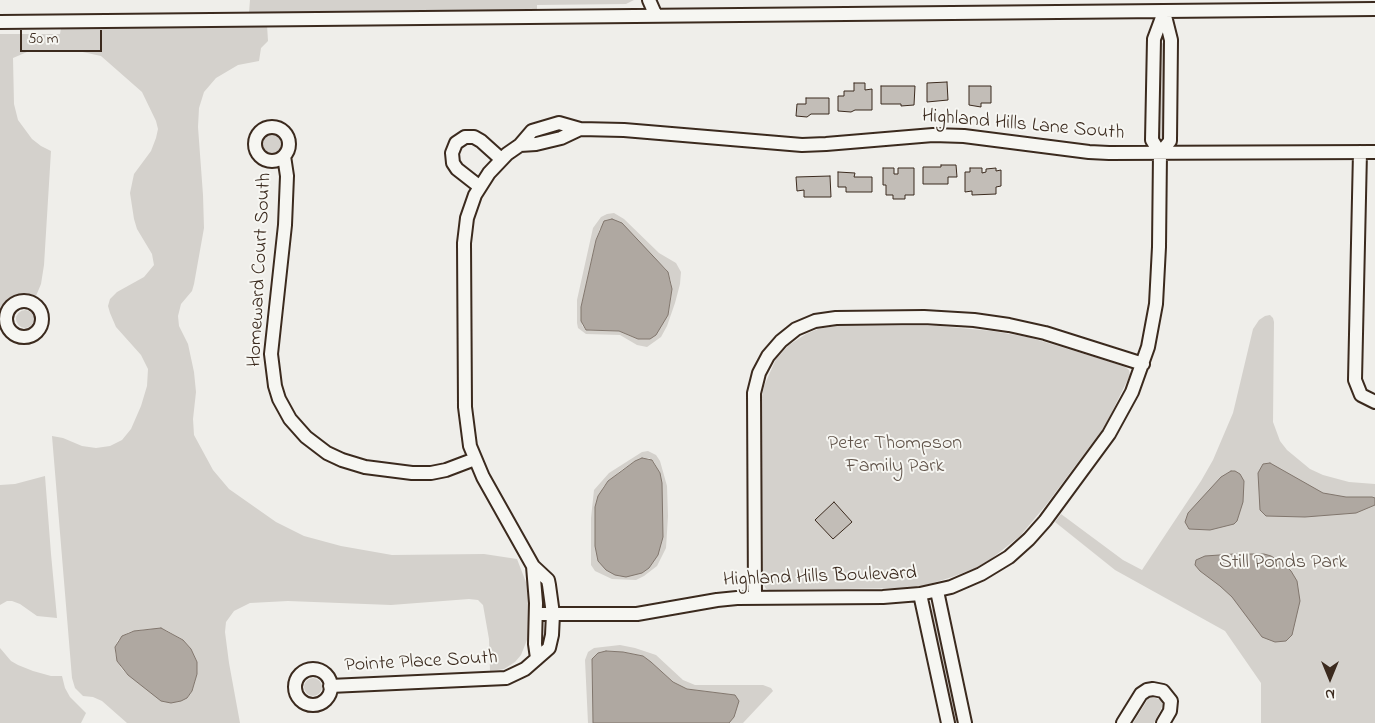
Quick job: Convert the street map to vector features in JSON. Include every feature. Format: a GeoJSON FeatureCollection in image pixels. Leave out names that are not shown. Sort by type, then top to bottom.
{"type":"FeatureCollection","features":[{"type":"Feature","properties":{"kind":"street"},"geometry":{"type":"LineString","coordinates":[[649,0],[656,16]]}},
{"type":"Feature","properties":{"kind":"street"},"geometry":{"type":"LineString","coordinates":[[656,16],[662,0]]}},
{"type":"Feature","properties":{"kind":"street"},"geometry":{"type":"LineString","coordinates":[[0,22],[1375,10]]}},
{"type":"Feature","properties":{"kind":"street","name":"Highland Hills Boulevard"},"geometry":{"type":"LineString","coordinates":[[536,614],[637,614],[717,600],[890,597],[920,594],[937,591],[966,581],[996,566],[1017,550],[1039,528],[1109,434],[1128,401],[1143,364],[1152,332],[1157,296],[1160,153],[1152,140],[1154,39],[1164,12]]}},
{"type":"Feature","properties":{"kind":"street","name":"Highland Hills Boulevard"},"geometry":{"type":"LineString","coordinates":[[1160,153],[1170,141],[1171,40],[1164,12]]}},
{"type":"Feature","properties":{"kind":"street","name":"Highland Hills Lane South"},"geometry":{"type":"LineString","coordinates":[[553,614],[551,589],[548,580],[532,566],[475,459],[468,437],[464,407],[464,243],[468,213],[489,173],[502,159],[520,145],[561,138],[580,129],[624,130],[812,145],[914,135],[951,135],[1089,152],[1375,152]]}},
{"type":"Feature","properties":{"kind":"street"},"geometry":{"type":"LineString","coordinates":[[480,187],[458,169],[453,162],[452,153],[456,143],[464,137],[474,137],[502,159]]}},
{"type":"Feature","properties":{"kind":"street"},"geometry":{"type":"LineString","coordinates":[[1360,152],[1355,380],[1357,388],[1362,395],[1366,399],[1375,402]]}},
{"type":"Feature","properties":{"kind":"street","name":"Homeward Court South"},"geometry":{"type":"LineString","coordinates":[[284,156],[286,176],[285,225],[271,354],[275,386],[290,419],[306,437],[327,453],[342,460],[365,466],[412,473],[431,473],[446,470],[475,459]]}},
{"type":"Feature","properties":{"kind":"street"},"geometry":{"type":"LineString","coordinates":[[755,598],[754,393],[759,373],[764,363],[781,341],[796,329],[815,321],[836,318],[956,318],[1024,328],[1143,364]]}},
{"type":"Feature","properties":{"kind":"street","name":"Highland Hills Lane South"},"geometry":{"type":"LineString","coordinates":[[532,566],[536,614]]}},
{"type":"Feature","properties":{"kind":"street"},"geometry":{"type":"LineString","coordinates":[[937,591],[965,723]]}},
{"type":"Feature","properties":{"kind":"street"},"geometry":{"type":"LineString","coordinates":[[920,594],[948,723]]}},
{"type":"Feature","properties":{"kind":"street"},"geometry":{"type":"LineString","coordinates":[[536,614],[535,644],[537,658]]}},
{"type":"Feature","properties":{"kind":"street","name":"Pointe Place South"},"geometry":{"type":"LineString","coordinates":[[330,686],[502,679],[518,674],[549,648],[553,614]]}},
{"type":"Feature","properties":{"kind":"street"},"geometry":{"type":"LineString","coordinates":[[1123,723],[1141,694],[1147,690],[1156,689],[1164,691],[1171,701],[1170,711],[1163,723]]}},
{"type":"Feature","properties":{"kind":"green space"},"geometry":{"type":"Polygon","coordinates":[[[250,0],[634,0],[626,4],[537,5],[537,10],[249,13],[250,0]]]}},
{"type":"Feature","properties":{"kind":"green space"},"geometry":{"type":"Polygon","coordinates":[[[267,25],[268,41],[261,48],[259,61],[238,65],[216,78],[204,92],[199,108],[198,127],[204,228],[192,291],[181,304],[178,316],[179,326],[188,344],[194,372],[196,392],[193,419],[194,435],[213,470],[229,489],[276,522],[304,536],[341,546],[392,555],[484,554],[517,559],[529,590],[530,624],[527,640],[521,655],[515,662],[504,669],[490,671],[489,639],[483,605],[478,600],[469,599],[391,605],[288,601],[250,603],[234,611],[226,622],[225,632],[240,723],[127,723],[102,701],[93,697],[83,696],[75,688],[72,678],[52,436],[63,438],[82,446],[96,448],[110,446],[122,440],[131,429],[141,406],[147,386],[148,369],[141,355],[116,327],[108,306],[110,299],[117,292],[144,277],[154,265],[152,254],[137,229],[130,193],[134,174],[151,151],[158,129],[142,92],[101,56],[78,51],[40,50],[27,52],[13,58],[14,104],[18,120],[32,139],[51,151],[44,265],[41,284],[36,296],[27,293],[17,295],[0,309],[0,34],[60,34],[61,28],[267,25]],[[147,629],[129,632],[118,640],[115,653],[121,668],[128,675],[187,698],[192,691],[197,674],[197,662],[191,649],[183,640],[166,630],[147,629]]]}},
{"type":"Feature","properties":{"kind":"green space"},"geometry":{"type":"Polygon","coordinates":[[[1165,44],[1164,138],[1158,138],[1159,45],[1165,44]]]}},
{"type":"Feature","properties":{"kind":"green space"},"geometry":{"type":"Polygon","coordinates":[[[272,135],[278,138],[281,144],[278,150],[272,153],[266,150],[263,144],[266,138],[272,135]]]}},
{"type":"Feature","properties":{"kind":"green space"},"geometry":{"type":"Polygon","coordinates":[[[614,213],[624,219],[659,253],[676,263],[681,272],[680,284],[667,326],[661,337],[647,347],[637,345],[620,335],[586,334],[578,328],[577,300],[593,228],[601,217],[614,213]],[[600,228],[581,307],[582,325],[585,329],[591,331],[619,331],[638,339],[668,315],[672,289],[671,281],[666,269],[640,245],[600,228]]]}},
{"type":"Feature","properties":{"kind":"green space"},"geometry":{"type":"Polygon","coordinates":[[[25,310],[31,313],[34,319],[31,325],[25,328],[19,325],[16,319],[19,313],[25,310]]]}},
{"type":"Feature","properties":{"kind":"green space","name":"Still Ponds Park"},"geometry":{"type":"Polygon","coordinates":[[[1270,315],[1274,322],[1273,422],[1280,441],[1287,450],[1310,469],[1323,475],[1349,482],[1375,484],[1375,723],[1261,723],[1261,683],[1225,631],[1115,570],[1055,522],[1061,514],[1123,560],[1142,570],[1213,460],[1233,413],[1253,329],[1259,320],[1270,315]]]}},
{"type":"Feature","properties":{"kind":"green space","name":"Peter Thompson Family Park"},"geometry":{"type":"Polygon","coordinates":[[[836,326],[939,326],[992,331],[1028,337],[1125,367],[1129,370],[1130,375],[1105,426],[1046,505],[1020,536],[991,559],[976,568],[923,586],[906,588],[769,590],[766,589],[763,583],[761,401],[764,386],[776,359],[789,345],[818,329],[836,326]]]}},
{"type":"Feature","properties":{"kind":"green space"},"geometry":{"type":"Polygon","coordinates":[[[648,451],[656,455],[660,461],[667,486],[666,548],[657,566],[644,576],[636,580],[612,579],[595,571],[591,565],[591,518],[594,490],[609,473],[642,452],[648,451]],[[649,458],[635,461],[620,471],[603,487],[595,507],[595,546],[660,473],[654,462],[649,458]]]}},
{"type":"Feature","properties":{"kind":"green space"},"geometry":{"type":"Polygon","coordinates":[[[45,476],[57,618],[37,616],[20,604],[12,601],[7,601],[0,605],[0,485],[15,484],[45,476]]]}},
{"type":"Feature","properties":{"kind":"green space"},"geometry":{"type":"Polygon","coordinates":[[[935,609],[959,723],[953,723],[930,610],[935,609]]]}},
{"type":"Feature","properties":{"kind":"green space"},"geometry":{"type":"Polygon","coordinates":[[[620,645],[656,655],[683,680],[695,685],[763,685],[771,688],[773,691],[743,723],[729,723],[734,717],[735,695],[687,689],[673,682],[643,656],[606,651],[592,659],[593,723],[588,723],[585,660],[588,652],[594,648],[620,645]]]}},
{"type":"Feature","properties":{"kind":"green space"},"geometry":{"type":"Polygon","coordinates":[[[0,648],[11,661],[18,665],[51,676],[62,676],[70,697],[86,713],[81,723],[0,723],[0,648]]]}},
{"type":"Feature","properties":{"kind":"green space"},"geometry":{"type":"Polygon","coordinates":[[[313,678],[319,681],[322,687],[319,693],[313,696],[307,693],[304,687],[307,681],[313,678]]]}},
{"type":"Feature","properties":{"kind":"green space"},"geometry":{"type":"Polygon","coordinates":[[[1153,697],[1161,700],[1163,705],[1154,723],[1133,723],[1148,699],[1153,697]]]}},
{"type":"Feature","properties":{"kind":"shaded area"},"geometry":{"type":"Polygon","coordinates":[[[612,219],[622,223],[668,272],[672,289],[668,315],[656,335],[650,339],[638,339],[619,331],[586,330],[581,321],[581,307],[596,240],[604,221],[612,219]]]}},
{"type":"Feature","properties":{"kind":"shaded area"},"geometry":{"type":"Polygon","coordinates":[[[642,458],[652,460],[660,473],[662,483],[663,537],[658,555],[649,568],[642,573],[626,577],[615,575],[606,570],[598,561],[595,546],[595,507],[598,496],[608,481],[642,458]]]}},
{"type":"Feature","properties":{"kind":"shaded area"},"geometry":{"type":"Polygon","coordinates":[[[1270,463],[1323,493],[1346,497],[1372,497],[1375,498],[1375,505],[1356,513],[1305,517],[1266,516],[1260,510],[1258,473],[1263,464],[1270,463]]]}},
{"type":"Feature","properties":{"kind":"shaded area"},"geometry":{"type":"Polygon","coordinates":[[[1231,471],[1240,474],[1244,481],[1243,502],[1237,521],[1234,524],[1210,530],[1189,529],[1185,522],[1188,513],[1221,477],[1231,471]]]}},
{"type":"Feature","properties":{"kind":"shaded area"},"geometry":{"type":"Polygon","coordinates":[[[1264,554],[1271,556],[1283,563],[1297,581],[1300,601],[1292,635],[1286,641],[1275,642],[1262,637],[1232,597],[1195,565],[1196,560],[1205,556],[1264,554]]]}},
{"type":"Feature","properties":{"kind":"shaded area"},"geometry":{"type":"Polygon","coordinates":[[[161,628],[183,640],[191,649],[197,662],[197,674],[192,691],[187,698],[181,701],[171,703],[161,701],[128,675],[117,661],[115,647],[122,636],[134,631],[161,628]]]}},
{"type":"Feature","properties":{"kind":"shaded area"},"geometry":{"type":"Polygon","coordinates":[[[606,651],[643,656],[673,682],[687,689],[735,695],[739,701],[734,717],[729,723],[593,723],[592,659],[598,653],[606,651]]]}},
{"type":"Feature","properties":{"kind":"building"},"geometry":{"type":"Polygon","coordinates":[[[947,82],[948,100],[927,102],[927,83],[947,82]]]}},
{"type":"Feature","properties":{"kind":"building"},"geometry":{"type":"Polygon","coordinates":[[[854,83],[865,83],[865,90],[872,89],[872,110],[838,111],[838,96],[844,96],[844,91],[854,91],[854,83]]]}},
{"type":"Feature","properties":{"kind":"building"},"geometry":{"type":"Polygon","coordinates":[[[881,86],[915,86],[914,105],[881,104],[881,86]]]}},
{"type":"Feature","properties":{"kind":"building"},"geometry":{"type":"Polygon","coordinates":[[[969,86],[991,86],[991,103],[981,103],[981,107],[969,105],[969,86]]]}},
{"type":"Feature","properties":{"kind":"building"},"geometry":{"type":"Polygon","coordinates":[[[806,98],[829,98],[829,114],[811,114],[807,117],[796,116],[797,104],[806,104],[806,98]]]}},
{"type":"Feature","properties":{"kind":"building"},"geometry":{"type":"Polygon","coordinates":[[[941,165],[956,165],[957,177],[948,177],[948,184],[923,184],[923,167],[941,167],[941,165]]]}},
{"type":"Feature","properties":{"kind":"building"},"geometry":{"type":"Polygon","coordinates":[[[883,168],[894,168],[894,174],[898,174],[898,168],[914,168],[914,195],[905,195],[905,199],[893,199],[893,195],[886,195],[886,185],[883,185],[883,168]]]}},
{"type":"Feature","properties":{"kind":"building"},"geometry":{"type":"Polygon","coordinates":[[[970,168],[982,168],[982,173],[986,172],[986,169],[996,168],[996,171],[1001,170],[1001,186],[996,187],[996,194],[972,195],[972,191],[965,192],[965,172],[970,172],[970,168]]]}},
{"type":"Feature","properties":{"kind":"building"},"geometry":{"type":"Polygon","coordinates":[[[838,172],[855,173],[854,177],[872,177],[872,192],[846,192],[846,187],[838,187],[838,172]]]}},
{"type":"Feature","properties":{"kind":"building"},"geometry":{"type":"Polygon","coordinates":[[[830,176],[831,197],[804,197],[804,190],[797,191],[796,177],[830,176]]]}},
{"type":"Feature","properties":{"kind":"building"},"geometry":{"type":"Polygon","coordinates":[[[834,502],[852,522],[833,539],[815,520],[834,502]]]}}]}
